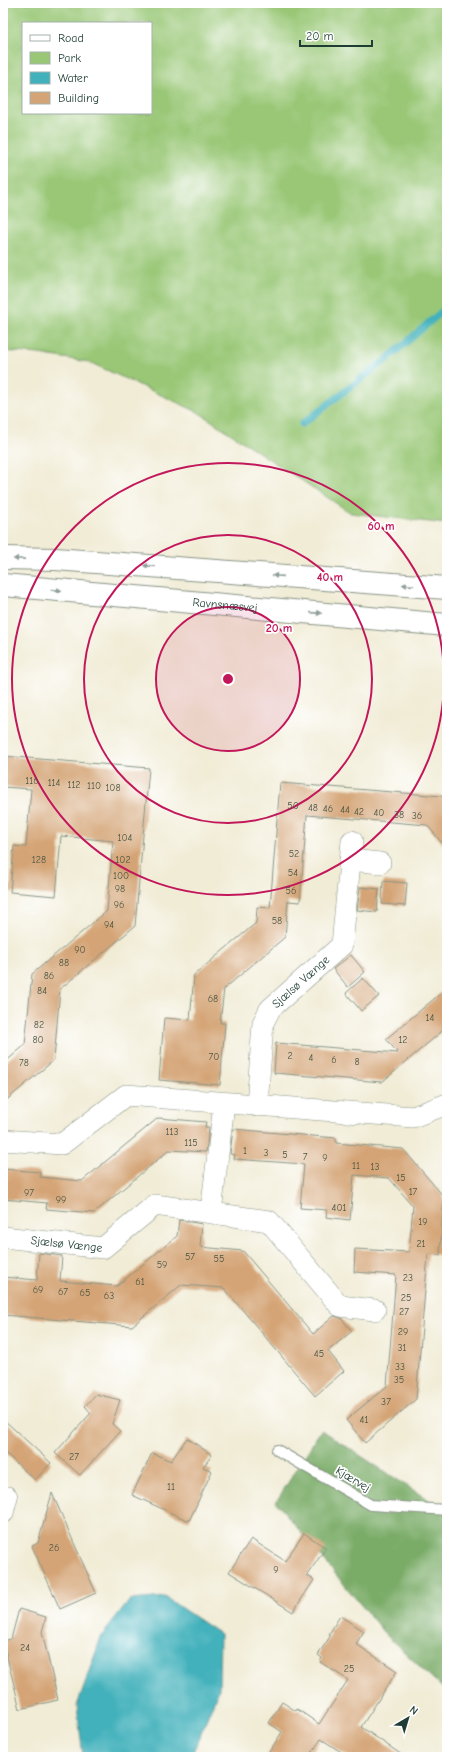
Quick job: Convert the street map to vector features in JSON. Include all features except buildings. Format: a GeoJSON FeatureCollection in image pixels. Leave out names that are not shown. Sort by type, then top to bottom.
{"type":"FeatureCollection","features":[{"type":"Feature","properties":{"kind":"main road"},"geometry":{"type":"LineString","coordinates":[[3,558],[55,559],[447,588]]}},
{"type":"Feature","properties":{"kind":"main road","name":"Ravnsnæsvej"},"geometry":{"type":"LineString","coordinates":[[3,585],[447,625]]}},
{"type":"Feature","properties":{"kind":"street","name":"Sjælsø Vænge"},"geometry":{"type":"LineString","coordinates":[[257,1106],[263,1023],[270,1009],[342,945],[351,850],[380,863]]}},
{"type":"Feature","properties":{"kind":"street"},"geometry":{"type":"LineString","coordinates":[[3,1140],[62,1144],[126,1095],[224,1104],[413,1117],[447,1104]]}},
{"type":"Feature","properties":{"kind":"street"},"geometry":{"type":"LineString","coordinates":[[211,1212],[224,1104]]}},
{"type":"Feature","properties":{"kind":"street","name":"Sjælsø Vænge"},"geometry":{"type":"LineString","coordinates":[[3,1237],[102,1248],[155,1205],[269,1221],[340,1306],[375,1310]]}},
{"type":"Feature","properties":{"kind":"lane","name":"Kjærvej"},"geometry":{"type":"LineString","coordinates":[[277,1450],[371,1505],[447,1510]]}},
{"type":"Feature","properties":{"kind":"green space"},"geometry":{"type":"Polygon","coordinates":[[[3,3],[447,3],[447,524],[351,513],[198,412],[89,362],[39,354],[3,351],[3,3]]]}},
{"type":"Feature","properties":{"kind":"green space"},"geometry":{"type":"Polygon","coordinates":[[[321,1430],[447,1512],[447,1692],[385,1634],[276,1502],[321,1430]]]}},
{"type":"Feature","properties":{"kind":"water"},"geometry":{"type":"Polygon","coordinates":[[[165,1597],[220,1634],[219,1689],[191,1757],[83,1757],[77,1706],[101,1637],[130,1600],[165,1597]]]}},
{"type":"Feature","properties":{"kind":"waterway"},"geometry":{"type":"LineString","coordinates":[[302,424],[386,360],[447,307]]}}]}
